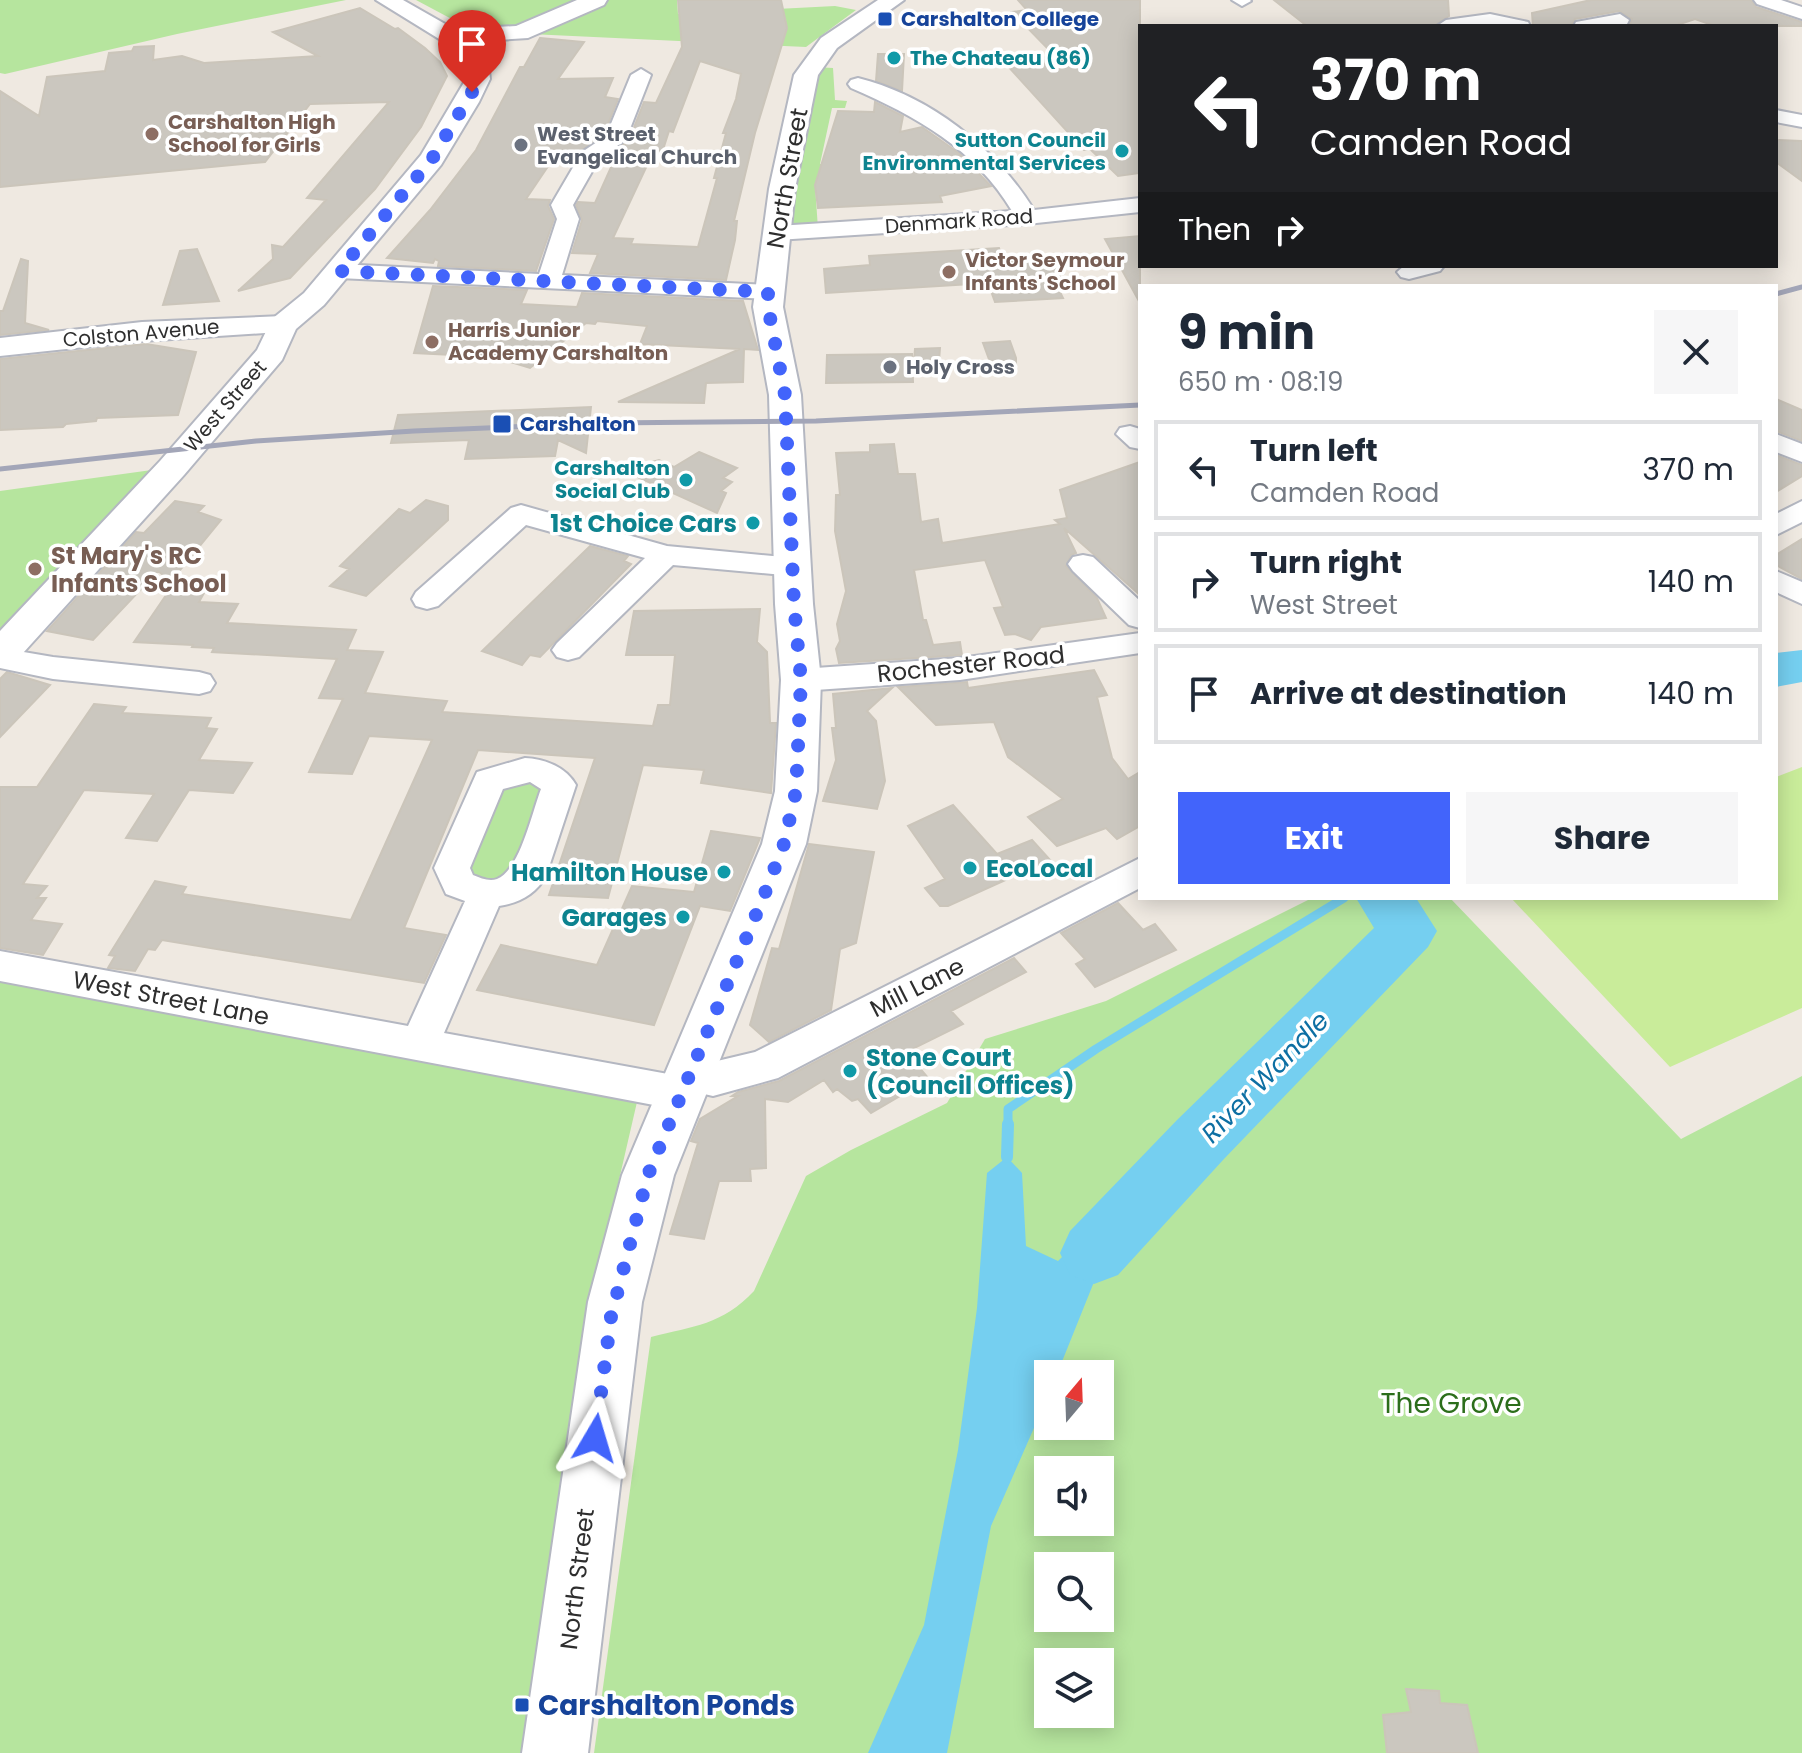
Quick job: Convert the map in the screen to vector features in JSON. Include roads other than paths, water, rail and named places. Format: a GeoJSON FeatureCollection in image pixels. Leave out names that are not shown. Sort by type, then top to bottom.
{"type":"FeatureCollection","features":[{"type":"Feature","properties":{"kind":"main road"},"geometry":{"type":"LineString","coordinates":[[387,0],[454,36],[474,57],[478,79]]}},
{"type":"Feature","properties":{"kind":"main road","name":"West Street"},"geometry":{"type":"LineString","coordinates":[[454,36],[520,33],[596,0]]}},
{"type":"Feature","properties":{"kind":"main road","name":"North Street"},"geometry":{"type":"LineString","coordinates":[[555,1753],[611,1317],[648,1175],[684,1084],[736,968],[784,844],[796,791],[801,680],[785,395],[768,307],[782,189],[806,75],[826,45],[893,0]]}},
{"type":"Feature","properties":{"kind":"main road","name":"West Street"},"geometry":{"type":"LineString","coordinates":[[0,656],[172,468],[271,353],[283,325],[314,299],[432,159],[478,79],[520,33]]}},
{"type":"Feature","properties":{"kind":"main road","name":"Colston Avenue"},"geometry":{"type":"LineString","coordinates":[[0,347],[133,331],[218,325],[283,325]]}},
{"type":"Feature","properties":{"kind":"street"},"geometry":{"type":"LineString","coordinates":[[1763,0],[1802,13]]}},
{"type":"Feature","properties":{"kind":"street"},"geometry":{"type":"LineString","coordinates":[[1461,24],[1490,20],[1511,24]]}},
{"type":"Feature","properties":{"kind":"street"},"geometry":{"type":"LineString","coordinates":[[1595,24],[1620,20]]}},
{"type":"Feature","properties":{"kind":"street"},"geometry":{"type":"LineString","coordinates":[[548,282],[568,219],[562,205],[590,157],[615,139],[641,75]]}},
{"type":"Feature","properties":{"kind":"street"},"geometry":{"type":"LineString","coordinates":[[858,84],[905,103],[942,123],[971,146],[1011,187],[1027,217]]}},
{"type":"Feature","properties":{"kind":"street"},"geometry":{"type":"LineString","coordinates":[[1778,116],[1802,121]]}},
{"type":"Feature","properties":{"kind":"street","name":"Denmark Road"},"geometry":{"type":"LineString","coordinates":[[777,233],[1027,217],[1138,205]]}},
{"type":"Feature","properties":{"kind":"street"},"geometry":{"type":"LineString","coordinates":[[339,271],[768,292]]}},
{"type":"Feature","properties":{"kind":"street"},"geometry":{"type":"LineString","coordinates":[[1778,443],[1802,454]]}},
{"type":"Feature","properties":{"kind":"street"},"geometry":{"type":"LineString","coordinates":[[427,599],[521,514],[666,555],[794,567]]}},
{"type":"Feature","properties":{"kind":"street"},"geometry":{"type":"LineString","coordinates":[[568,650],[666,555]]}},
{"type":"Feature","properties":{"kind":"street"},"geometry":{"type":"LineString","coordinates":[[1083,564],[1138,616]]}},
{"type":"Feature","properties":{"kind":"street"},"geometry":{"type":"LineString","coordinates":[[1778,581],[1802,594]]}},
{"type":"Feature","properties":{"kind":"street","name":"Rochester Road"},"geometry":{"type":"LineString","coordinates":[[801,680],[960,669],[1138,643]]}},
{"type":"Feature","properties":{"kind":"street"},"geometry":{"type":"LineString","coordinates":[[0,656],[53,668],[199,683]]}},
{"type":"Feature","properties":{"kind":"street","name":"Mill Lane"},"geometry":{"type":"LineString","coordinates":[[684,1084],[764,1066],[1138,873]]}},
{"type":"Feature","properties":{"kind":"street"},"geometry":{"type":"LineString","coordinates":[[420,1044],[486,895]]}},
{"type":"Feature","properties":{"kind":"street","name":"West Street Lane"},"geometry":{"type":"LineString","coordinates":[[0,966],[420,1044],[684,1084]]}},
{"type":"Feature","properties":{"kind":"water"},"geometry":{"type":"Polygon","coordinates":[[[1007,1157],[1022,1173],[1026,1246],[1058,1261],[1071,1248],[1094,1253],[1098,1272],[1063,1360],[1034,1360],[1034,1428],[991,1526],[947,1753],[868,1753],[924,1625],[958,1450],[977,1308],[987,1173],[1007,1157]]]}},
{"type":"Feature","properties":{"kind":"waterway","name":"River Wandle"},"geometry":{"type":"LineString","coordinates":[[1778,670],[1802,666]]}},
{"type":"Feature","properties":{"kind":"waterway"},"geometry":{"type":"LineString","coordinates":[[1008,1124],[1008,1109],[1096,1049],[1341,900]]}},
{"type":"Feature","properties":{"kind":"waterway","name":"River Wandle"},"geometry":{"type":"LineString","coordinates":[[1094,1253],[1200,1140],[1408,931],[1385,900]]}},
{"type":"Feature","properties":{"kind":"waterway"},"geometry":{"type":"LineString","coordinates":[[1007,1157],[1008,1124]]}},
{"type":"Feature","properties":{"kind":"railway"},"geometry":{"type":"LineString","coordinates":[[1778,293],[1802,287]]}},
{"type":"Feature","properties":{"kind":"railway"},"geometry":{"type":"LineString","coordinates":[[0,469],[256,441],[414,431],[606,423],[816,421],[1138,405]]}},
{"type":"Feature","properties":{"kind":"place","name":"Carshalton College"},"geometry":{"type":"Point","coordinates":[885,19]}},
{"type":"Feature","properties":{"kind":"place","name":"The Chateau (86)"},"geometry":{"type":"Point","coordinates":[894,58]}},
{"type":"Feature","properties":{"kind":"place","name":"Carshalton High School for Girls"},"geometry":{"type":"Point","coordinates":[152,134]}},
{"type":"Feature","properties":{"kind":"place","name":"West Street Evangelical Church"},"geometry":{"type":"Point","coordinates":[521,145]}},
{"type":"Feature","properties":{"kind":"place","name":"Sutton Council Environmental Services"},"geometry":{"type":"Point","coordinates":[1122,151]}},
{"type":"Feature","properties":{"kind":"place","name":"Victor Seymour Infants' School"},"geometry":{"type":"Point","coordinates":[949,272]}},
{"type":"Feature","properties":{"kind":"place","name":"Harris Junior Academy Carshalton"},"geometry":{"type":"Point","coordinates":[432,342]}},
{"type":"Feature","properties":{"kind":"place","name":"Holy Cross"},"geometry":{"type":"Point","coordinates":[890,367]}},
{"type":"Feature","properties":{"kind":"place","name":"Carshalton"},"geometry":{"type":"Point","coordinates":[502,424]}},
{"type":"Feature","properties":{"kind":"place","name":"Carshalton Social Club"},"geometry":{"type":"Point","coordinates":[686,480]}},
{"type":"Feature","properties":{"kind":"place","name":"1st Choice Cars"},"geometry":{"type":"Point","coordinates":[753,523]}},
{"type":"Feature","properties":{"kind":"place","name":"St Mary's RC Infants School"},"geometry":{"type":"Point","coordinates":[35,569]}},
{"type":"Feature","properties":{"kind":"place","name":"EcoLocal"},"geometry":{"type":"Point","coordinates":[970,868]}},
{"type":"Feature","properties":{"kind":"place","name":"Hamilton House"},"geometry":{"type":"Point","coordinates":[724,872]}},
{"type":"Feature","properties":{"kind":"place","name":"Garages"},"geometry":{"type":"Point","coordinates":[683,917]}},
{"type":"Feature","properties":{"kind":"place","name":"Stone Court (Council Offices)"},"geometry":{"type":"Point","coordinates":[850,1071]}},
{"type":"Feature","properties":{"kind":"place","name":"Carshalton Ponds"},"geometry":{"type":"Point","coordinates":[522,1705]}},
{"type":"Feature","properties":{"kind":"park label","name":"The Grove"},"geometry":{"type":"Point","coordinates":[1451,1403]}}]}
